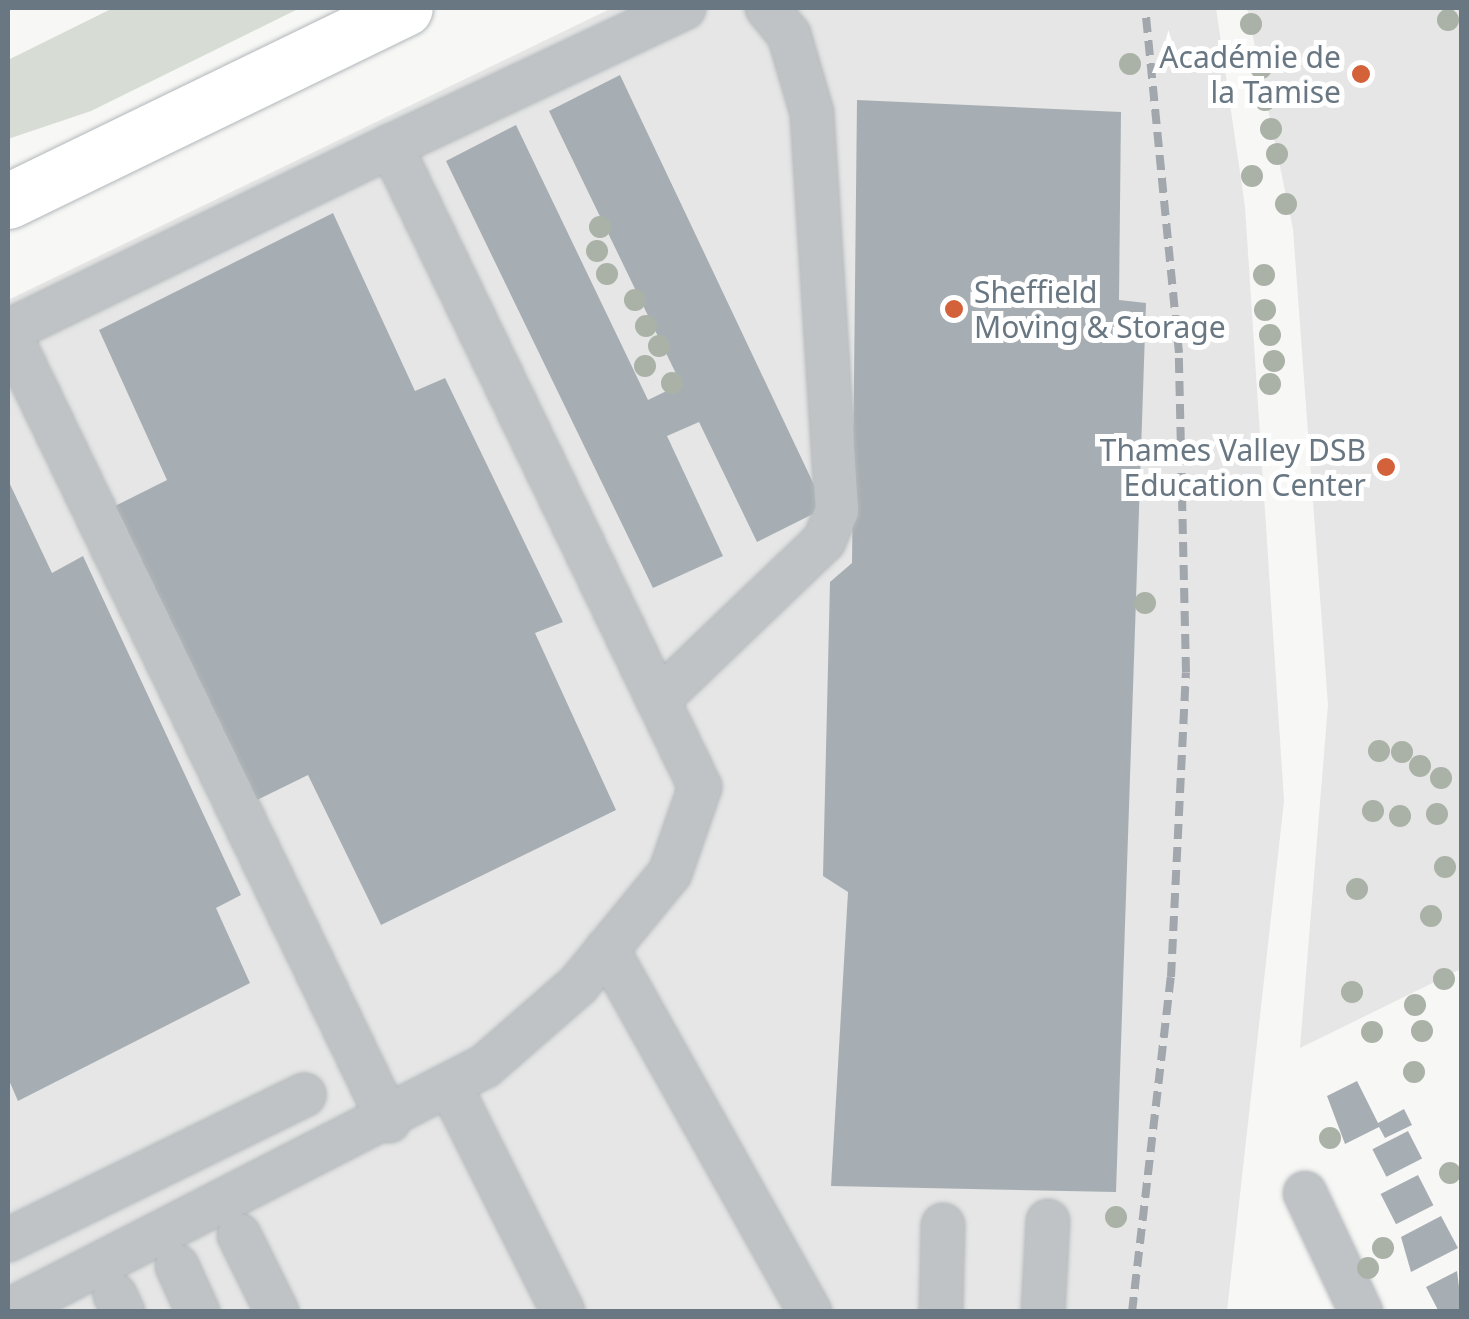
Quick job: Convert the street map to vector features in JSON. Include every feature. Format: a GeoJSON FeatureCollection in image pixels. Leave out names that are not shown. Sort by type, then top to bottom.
{"type":"FeatureCollection","features":[{"type":"Feature","properties":{"kind":"main road"},"geometry":{"type":"LineString","coordinates":[[8,201],[404,8]]}},
{"type":"Feature","properties":{"kind":"street"},"geometry":{"type":"LineString","coordinates":[[388,1120],[10,330],[684,8]]}},
{"type":"Feature","properties":{"kind":"street"},"geometry":{"type":"LineString","coordinates":[[658,700],[824,541],[837,511],[812,114],[790,36],[767,8]]}},
{"type":"Feature","properties":{"kind":"street"},"geometry":{"type":"LineString","coordinates":[[8,1311],[451,1088],[578,985],[607,950],[670,873],[700,787],[391,146]]}},
{"type":"Feature","properties":{"kind":"street"},"geometry":{"type":"LineString","coordinates":[[607,950],[810,1312]]}},
{"type":"Feature","properties":{"kind":"street"},"geometry":{"type":"LineString","coordinates":[[451,1088],[563,1312]]}},
{"type":"Feature","properties":{"kind":"street"},"geometry":{"type":"LineString","coordinates":[[8,1240],[304,1096]]}},
{"type":"Feature","properties":{"kind":"street"},"geometry":{"type":"LineString","coordinates":[[1305,1194],[1361,1312]]}},
{"type":"Feature","properties":{"kind":"street"},"geometry":{"type":"LineString","coordinates":[[1043,1312],[1048,1221]]}},
{"type":"Feature","properties":{"kind":"street"},"geometry":{"type":"LineString","coordinates":[[941,1312],[943,1225]]}},
{"type":"Feature","properties":{"kind":"street"},"geometry":{"type":"LineString","coordinates":[[240,1235],[277,1312]]}},
{"type":"Feature","properties":{"kind":"street"},"geometry":{"type":"LineString","coordinates":[[177,1266],[198,1312]]}},
{"type":"Feature","properties":{"kind":"shaded area"},"geometry":{"type":"Polygon","coordinates":[[[113,8],[300,8],[91,111],[8,139],[8,60],[113,8]]]}},
{"type":"Feature","properties":{"kind":"shaded area"},"geometry":{"type":"Polygon","coordinates":[[[612,8],[1216,8],[1245,207],[1284,801],[1227,1311],[8,1312],[8,300],[612,8]]]}},
{"type":"Feature","properties":{"kind":"shaded area","name":"Thames Valley DSB Education Center"},"geometry":{"type":"Polygon","coordinates":[[[1247,8],[1461,8],[1461,969],[1300,1048],[1328,705],[1293,229],[1247,8]]]}},
{"type":"Feature","properties":{"kind":"building"},"geometry":{"type":"Polygon","coordinates":[[[620,75],[825,508],[757,542],[699,422],[667,436],[723,556],[653,588],[446,161],[516,125],[648,400],[681,384],[549,111],[620,75]]]}},
{"type":"Feature","properties":{"kind":"building"},"geometry":{"type":"Polygon","coordinates":[[[857,100],[1121,112],[1119,300],[1146,303],[1116,1192],[831,1186],[848,892],[823,876],[830,582],[852,563],[857,100]]]}},
{"type":"Feature","properties":{"kind":"building"},"geometry":{"type":"Polygon","coordinates":[[[333,213],[415,391],[445,378],[563,622],[535,633],[616,810],[381,925],[308,775],[251,803],[113,507],[167,480],[99,330],[333,213]]]}},
{"type":"Feature","properties":{"kind":"building"},"geometry":{"type":"Polygon","coordinates":[[[8,480],[52,573],[83,556],[241,895],[216,908],[250,983],[18,1101],[8,1078],[8,480]]]}},
{"type":"Feature","properties":{"kind":"building"},"geometry":{"type":"Polygon","coordinates":[[[1357,1081],[1378,1123],[1404,1109],[1412,1125],[1385,1138],[1379,1127],[1345,1144],[1327,1096],[1357,1081]]]}},
{"type":"Feature","properties":{"kind":"building"},"geometry":{"type":"Polygon","coordinates":[[[1408,1131],[1422,1159],[1386,1177],[1372,1149],[1408,1131]]]}},
{"type":"Feature","properties":{"kind":"building"},"geometry":{"type":"Polygon","coordinates":[[[1418,1175],[1433,1205],[1396,1224],[1381,1194],[1418,1175]]]}},
{"type":"Feature","properties":{"kind":"building"},"geometry":{"type":"Polygon","coordinates":[[[1441,1216],[1458,1248],[1411,1272],[1401,1237],[1441,1216]]]}},
{"type":"Feature","properties":{"kind":"building"},"geometry":{"type":"Polygon","coordinates":[[[1457,1271],[1462,1311],[1439,1312],[1426,1287],[1457,1271]]]}},
{"type":"Feature","properties":{"kind":"railway"},"geometry":{"type":"LineString","coordinates":[[1132,1312],[1171,977],[1186,672],[1179,353],[1145,8]]}},
{"type":"Feature","properties":{"kind":"place","name":"Académie de la Tamise"},"geometry":{"type":"Point","coordinates":[1361,74]}},
{"type":"Feature","properties":{"kind":"place","name":"Sheffield Moving & Storage"},"geometry":{"type":"Point","coordinates":[954,309]}},
{"type":"Feature","properties":{"kind":"place","name":"Thames Valley DSB Education Center"},"geometry":{"type":"Point","coordinates":[1386,467]}}]}
